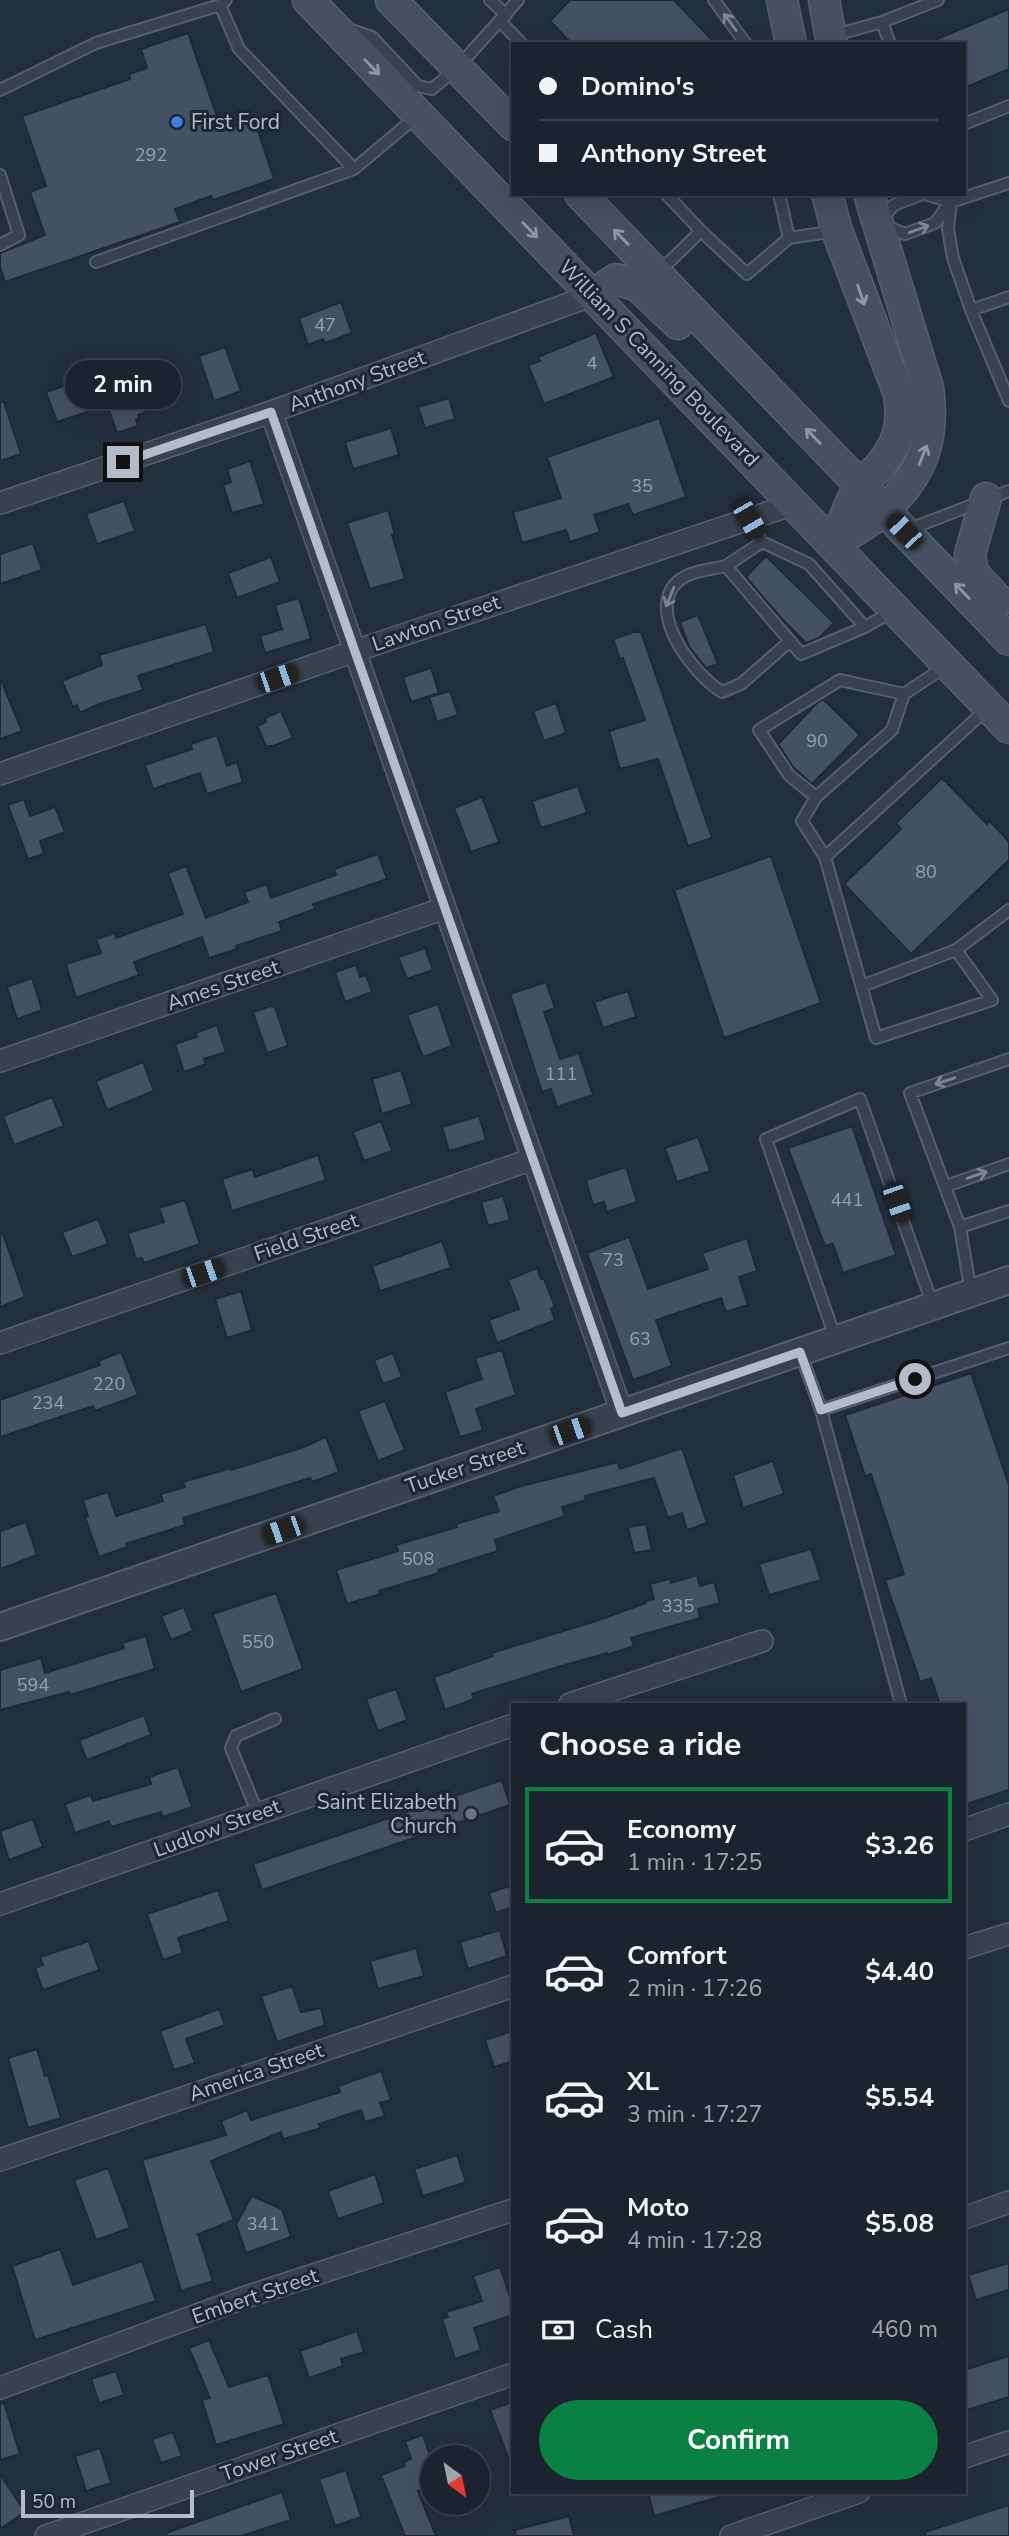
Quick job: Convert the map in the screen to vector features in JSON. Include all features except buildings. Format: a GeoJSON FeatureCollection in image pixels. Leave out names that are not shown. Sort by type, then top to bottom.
{"type":"FeatureCollection","features":[{"type":"Feature","properties":{"kind":"main road","name":"William S Canning Boulevard"},"geometry":{"type":"LineString","coordinates":[[307,0],[999,718]]}},
{"type":"Feature","properties":{"kind":"main road"},"geometry":{"type":"LineString","coordinates":[[391,0],[511,123]]}},
{"type":"Feature","properties":{"kind":"main road"},"geometry":{"type":"LineString","coordinates":[[782,0],[791,42]]}},
{"type":"Feature","properties":{"kind":"main road"},"geometry":{"type":"LineString","coordinates":[[824,0],[832,40]]}},
{"type":"Feature","properties":{"kind":"main road"},"geometry":{"type":"LineString","coordinates":[[582,196],[1009,640]]}},
{"type":"Feature","properties":{"kind":"main road"},"geometry":{"type":"LineString","coordinates":[[828,196],[837,231],[895,383],[901,409],[897,442],[860,485],[834,544]]}},
{"type":"Feature","properties":{"kind":"main road"},"geometry":{"type":"LineString","coordinates":[[834,544],[894,520],[928,441],[931,414],[928,388],[870,196]]}},
{"type":"Feature","properties":{"kind":"main road"},"geometry":{"type":"LineString","coordinates":[[837,231],[877,223]]}},
{"type":"Feature","properties":{"kind":"main road"},"geometry":{"type":"LineString","coordinates":[[593,295],[616,279],[638,286],[684,330],[734,354]]}},
{"type":"Feature","properties":{"kind":"main road"},"geometry":{"type":"LineString","coordinates":[[998,494],[970,554],[973,573],[1009,611]]}},
{"type":"Feature","properties":{"kind":"street","name":"Anthony Street"},"geometry":{"type":"LineString","coordinates":[[0,503],[271,412],[593,295]]}},
{"type":"Feature","properties":{"kind":"street"},"geometry":{"type":"LineString","coordinates":[[271,412],[622,1413]]}},
{"type":"Feature","properties":{"kind":"street","name":"Lawton Street"},"geometry":{"type":"LineString","coordinates":[[0,774],[355,650],[794,503]]}},
{"type":"Feature","properties":{"kind":"street","name":"Ames Street"},"geometry":{"type":"LineString","coordinates":[[0,1060],[445,908]]}},
{"type":"Feature","properties":{"kind":"street","name":"Field Street"},"geometry":{"type":"LineString","coordinates":[[0,1343],[533,1159]]}},
{"type":"Feature","properties":{"kind":"street","name":"Tucker Street"},"geometry":{"type":"LineString","coordinates":[[0,1627],[1009,1280]]}},
{"type":"Feature","properties":{"kind":"street"},"geometry":{"type":"LineString","coordinates":[[573,1703],[762,1642]]}},
{"type":"Feature","properties":{"kind":"street","name":"Ludlow Street"},"geometry":{"type":"LineString","coordinates":[[0,1904],[511,1725]]}},
{"type":"Feature","properties":{"kind":"street"},"geometry":{"type":"LineString","coordinates":[[966,1829],[1009,1815]]}},
{"type":"Feature","properties":{"kind":"street"},"geometry":{"type":"LineString","coordinates":[[966,1947],[1009,1934]]}},
{"type":"Feature","properties":{"kind":"street","name":"America Street"},"geometry":{"type":"LineString","coordinates":[[0,2160],[511,1987]]}},
{"type":"Feature","properties":{"kind":"street"},"geometry":{"type":"LineString","coordinates":[[966,2217],[1009,2202]]}},
{"type":"Feature","properties":{"kind":"street","name":"Embert Street"},"geometry":{"type":"LineString","coordinates":[[0,2388],[243,2298],[511,2211]]}},
{"type":"Feature","properties":{"kind":"street","name":"Tower Street"},"geometry":{"type":"LineString","coordinates":[[46,2536],[511,2375]]}},
{"type":"Feature","properties":{"kind":"street"},"geometry":{"type":"LineString","coordinates":[[966,2456],[1009,2442]]}},
{"type":"Feature","properties":{"kind":"street"},"geometry":{"type":"LineString","coordinates":[[731,2536],[853,2494]]}},
{"type":"Feature","properties":{"kind":"lane"},"geometry":{"type":"LineString","coordinates":[[490,0],[521,42]]}},
{"type":"Feature","properties":{"kind":"lane"},"geometry":{"type":"LineString","coordinates":[[330,23],[372,37],[418,86],[432,89],[439,86],[457,68],[519,0]]}},
{"type":"Feature","properties":{"kind":"lane"},"geometry":{"type":"LineString","coordinates":[[713,0],[744,42]]}},
{"type":"Feature","properties":{"kind":"lane"},"geometry":{"type":"LineString","coordinates":[[832,40],[937,0]]}},
{"type":"Feature","properties":{"kind":"lane"},"geometry":{"type":"LineString","coordinates":[[0,90],[96,43],[223,2],[239,49],[354,169]]}},
{"type":"Feature","properties":{"kind":"lane"},"geometry":{"type":"LineString","coordinates":[[882,22],[889,42]]}},
{"type":"Feature","properties":{"kind":"lane"},"geometry":{"type":"LineString","coordinates":[[966,123],[1009,106]]}},
{"type":"Feature","properties":{"kind":"lane"},"geometry":{"type":"LineString","coordinates":[[96,262],[354,169],[419,115]]}},
{"type":"Feature","properties":{"kind":"lane"},"geometry":{"type":"LineString","coordinates":[[0,175],[19,235],[0,245]]}},
{"type":"Feature","properties":{"kind":"lane"},"geometry":{"type":"LineString","coordinates":[[966,194],[1009,183]]}},
{"type":"Feature","properties":{"kind":"lane"},"geometry":{"type":"LineString","coordinates":[[668,196],[747,274],[789,238],[837,231]]}},
{"type":"Feature","properties":{"kind":"lane"},"geometry":{"type":"LineString","coordinates":[[779,196],[789,238]]}},
{"type":"Feature","properties":{"kind":"lane"},"geometry":{"type":"LineString","coordinates":[[919,196],[894,205],[877,223],[905,234],[935,223],[950,198]]}},
{"type":"Feature","properties":{"kind":"lane"},"geometry":{"type":"LineString","coordinates":[[950,198],[950,243],[971,310],[1006,386],[1009,401]]}},
{"type":"Feature","properties":{"kind":"lane"},"geometry":{"type":"LineString","coordinates":[[657,274],[701,231]]}},
{"type":"Feature","properties":{"kind":"lane"},"geometry":{"type":"LineString","coordinates":[[971,310],[1009,297]]}},
{"type":"Feature","properties":{"kind":"lane"},"geometry":{"type":"LineString","coordinates":[[894,520],[998,494]]}},
{"type":"Feature","properties":{"kind":"lane"},"geometry":{"type":"LineString","coordinates":[[749,519],[762,542],[809,564],[865,627]]}},
{"type":"Feature","properties":{"kind":"lane"},"geometry":{"type":"LineString","coordinates":[[762,542],[726,566],[688,575],[673,587],[665,610],[682,650],[707,682],[722,692],[741,684],[790,641]]}},
{"type":"Feature","properties":{"kind":"lane"},"geometry":{"type":"LineString","coordinates":[[809,564],[834,544]]}},
{"type":"Feature","properties":{"kind":"lane"},"geometry":{"type":"LineString","coordinates":[[726,566],[801,654],[865,627],[896,610]]}},
{"type":"Feature","properties":{"kind":"lane"},"geometry":{"type":"LineString","coordinates":[[948,664],[904,694],[892,730],[816,797],[802,821],[825,858],[876,1038],[992,1000],[956,950]]}},
{"type":"Feature","properties":{"kind":"lane"},"geometry":{"type":"LineString","coordinates":[[816,797],[789,775],[759,730],[840,680],[904,694]]}},
{"type":"Feature","properties":{"kind":"lane"},"geometry":{"type":"LineString","coordinates":[[825,858],[999,718]]}},
{"type":"Feature","properties":{"kind":"lane"},"geometry":{"type":"LineString","coordinates":[[862,986],[956,950],[1009,910]]}},
{"type":"Feature","properties":{"kind":"lane"},"geometry":{"type":"LineString","coordinates":[[971,1293],[960,1227],[910,1093],[1009,1059]]}},
{"type":"Feature","properties":{"kind":"lane"},"geometry":{"type":"LineString","coordinates":[[836,1340],[766,1139],[860,1099],[933,1306]]}},
{"type":"Feature","properties":{"kind":"lane"},"geometry":{"type":"LineString","coordinates":[[946,1186],[1009,1164]]}},
{"type":"Feature","properties":{"kind":"lane"},"geometry":{"type":"LineString","coordinates":[[960,1227],[1009,1211]]}},
{"type":"Feature","properties":{"kind":"lane"},"geometry":{"type":"LineString","coordinates":[[821,1410],[1009,1348]]}},
{"type":"Feature","properties":{"kind":"lane"},"geometry":{"type":"LineString","coordinates":[[800,1352],[821,1410],[901,1703]]}},
{"type":"Feature","properties":{"kind":"lane"},"geometry":{"type":"LineString","coordinates":[[258,1814],[231,1748],[236,1736],[275,1719]]}},
{"type":"Feature","properties":{"kind":"place","name":"First Ford"},"geometry":{"type":"Point","coordinates":[177,122]}},
{"type":"Feature","properties":{"kind":"place","name":"Saint Elizabeth Church"},"geometry":{"type":"Point","coordinates":[471,1814]}},
{"type":"Feature","properties":{"kind":"route"},"geometry":{"type":"LineString","coordinates":[[123,462],[271,412],[622,1413],[800,1352],[821,1410],[915,1379]]}}]}
